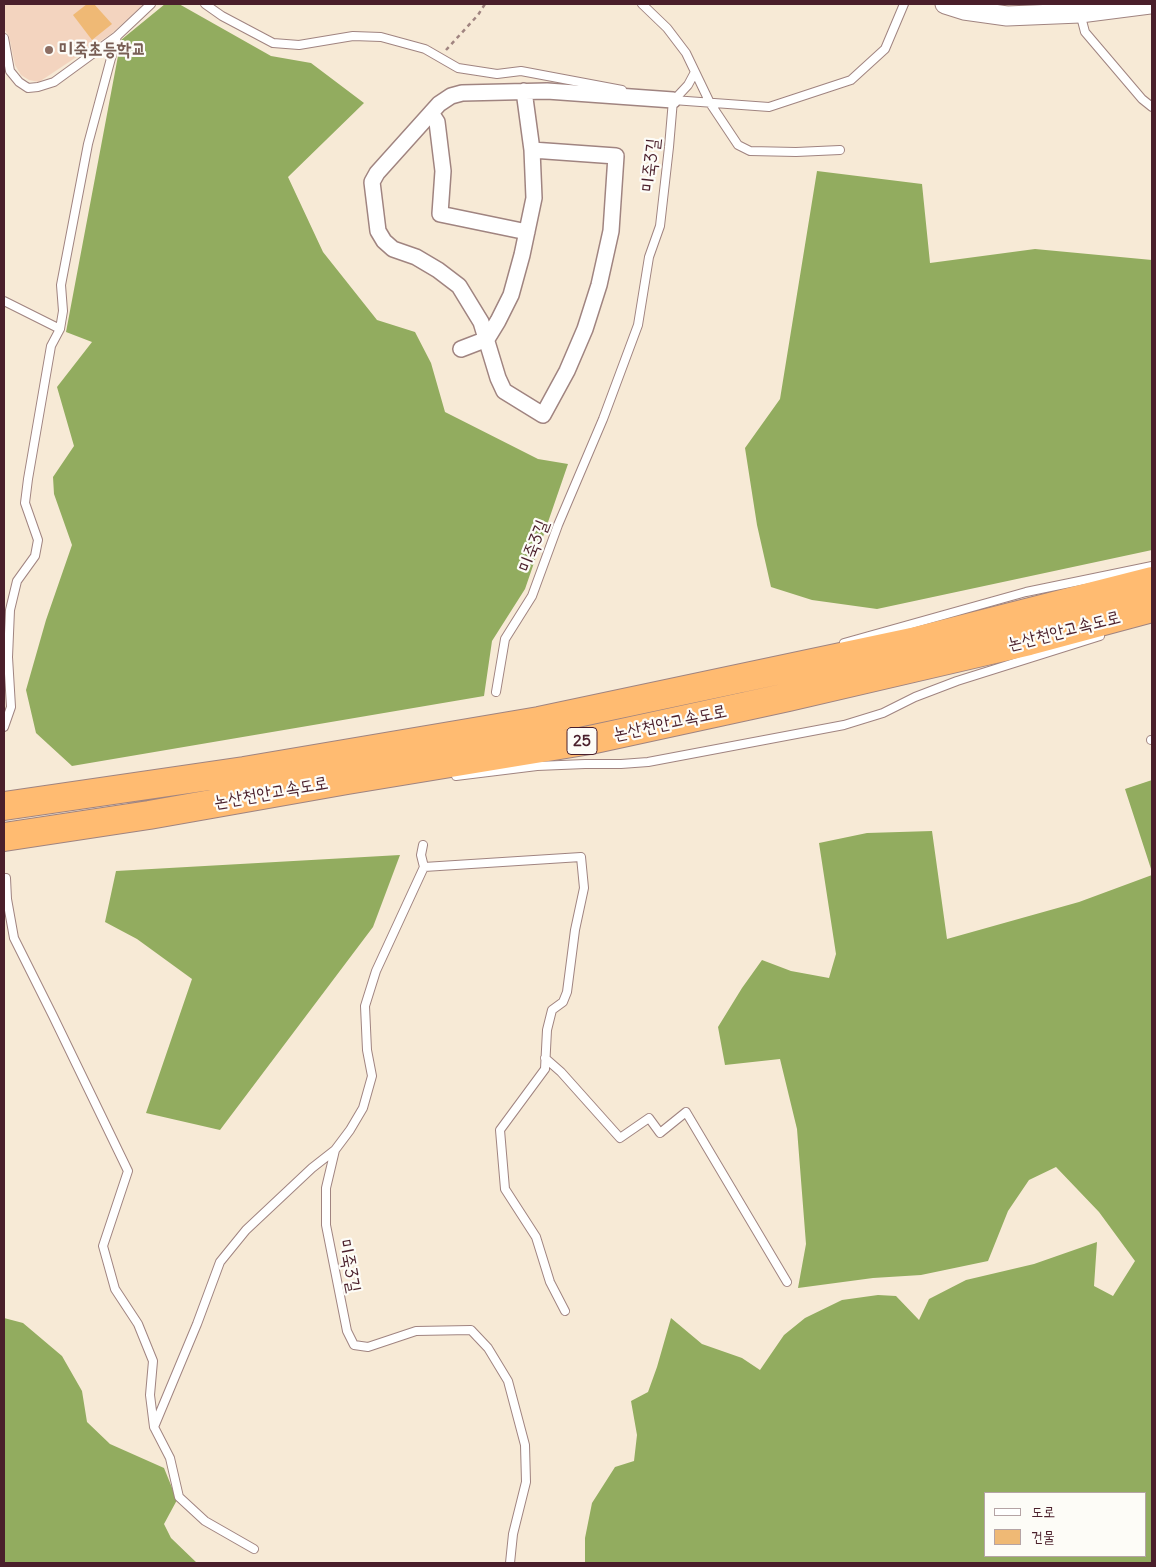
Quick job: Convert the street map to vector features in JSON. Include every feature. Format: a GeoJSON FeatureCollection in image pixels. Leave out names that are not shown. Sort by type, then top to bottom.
{"type":"FeatureCollection","features":[{"type":"Feature","properties":{"kind":"highway","name":"논산천안고속도로"},"geometry":{"type":"LineString","coordinates":[[4,806],[263,768],[539,721],[912,642],[1152,580]]}},
{"type":"Feature","properties":{"kind":"highway","name":"논산천안고속도로"},"geometry":{"type":"LineString","coordinates":[[4,837],[354,782],[600,738],[788,697],[1136,616]]}},
{"type":"Feature","properties":{"kind":"street"},"geometry":{"type":"LineString","coordinates":[[945,4],[964,10],[1006,16],[1080,14],[1150,4]]}},
{"type":"Feature","properties":{"kind":"street"},"geometry":{"type":"LineString","coordinates":[[461,349],[487,339],[498,321],[510,295],[527,232],[534,198],[532,150],[524,91]]}},
{"type":"Feature","properties":{"kind":"street"},"geometry":{"type":"LineString","coordinates":[[532,150],[616,156],[611,231],[599,285],[585,329],[571,362],[543,415],[504,391],[498,378],[481,322],[459,286],[438,270],[393,248],[384,241],[378,231],[372,182],[377,173],[439,104],[451,96],[462,93],[546,91],[673,100]]}},
{"type":"Feature","properties":{"kind":"street"},"geometry":{"type":"LineString","coordinates":[[431,113],[437,122],[443,171],[440,214],[527,232]]}},
{"type":"Feature","properties":{"kind":"lane"},"geometry":{"type":"LineString","coordinates":[[4,38],[10,71],[19,82],[28,88],[38,87],[54,82],[116,36],[151,4]]}},
{"type":"Feature","properties":{"kind":"lane"},"geometry":{"type":"LineString","coordinates":[[204,4],[222,16],[273,43],[299,45],[354,36],[381,38],[425,48],[458,68],[497,74],[521,71],[673,100],[768,107],[851,80],[885,49],[904,4]]}},
{"type":"Feature","properties":{"kind":"lane"},"geometry":{"type":"LineString","coordinates":[[642,4],[667,28],[686,53],[710,103],[738,144],[750,151],[796,152],[840,150]]}},
{"type":"Feature","properties":{"kind":"lane"},"geometry":{"type":"LineString","coordinates":[[1080,14],[1085,32],[1142,99],[1152,107]]}},
{"type":"Feature","properties":{"kind":"lane"},"geometry":{"type":"LineString","coordinates":[[4,727],[11,707],[8,657],[10,610],[17,580],[35,556],[38,540],[24,503],[52,346],[60,329],[62,311],[61,285],[66,255],[88,144],[116,36]]}},
{"type":"Feature","properties":{"kind":"lane"},"geometry":{"type":"LineString","coordinates":[[673,100],[688,85],[695,72]]}},
{"type":"Feature","properties":{"kind":"lane","name":"미죽3길"},"geometry":{"type":"LineString","coordinates":[[496,692],[505,639],[532,596],[558,525],[603,419],[638,325],[649,257],[660,226],[673,100]]}},
{"type":"Feature","properties":{"kind":"lane"},"geometry":{"type":"LineString","coordinates":[[4,302],[60,329]]}},
{"type":"Feature","properties":{"kind":"lane"},"geometry":{"type":"LineString","coordinates":[[840,644],[1026,592],[1152,566]]}},
{"type":"Feature","properties":{"kind":"lane"},"geometry":{"type":"LineString","coordinates":[[446,777],[537,766],[648,762],[844,725],[883,713],[915,697],[957,681],[1104,634]]}},
{"type":"Feature","properties":{"kind":"lane"},"geometry":{"type":"LineString","coordinates":[[660,696],[684,682]]}},
{"type":"Feature","properties":{"kind":"lane","name":"미죽3길"},"geometry":{"type":"LineString","coordinates":[[423,846],[421,855],[424,867],[376,971],[365,1006],[367,1050],[372,1076],[364,1108],[335,1150],[326,1188],[326,1225],[347,1331],[354,1345],[368,1346],[416,1331],[472,1330],[488,1348],[508,1381],[525,1445],[526,1482],[513,1534],[510,1563]]}},
{"type":"Feature","properties":{"kind":"lane"},"geometry":{"type":"LineString","coordinates":[[424,867],[581,857],[584,888],[575,930],[567,992],[563,1002],[552,1010],[547,1030],[544,1070],[500,1130],[505,1189],[536,1236],[550,1282],[565,1311]]}},
{"type":"Feature","properties":{"kind":"lane"},"geometry":{"type":"LineString","coordinates":[[6,878],[7,899],[14,938],[128,1171],[103,1246],[115,1289],[138,1324],[153,1361],[150,1395],[154,1427],[170,1458],[179,1496],[205,1521],[254,1549]]}},
{"type":"Feature","properties":{"kind":"lane"},"geometry":{"type":"LineString","coordinates":[[545,1058],[620,1138],[649,1118],[660,1133],[686,1112],[787,1282]]}},
{"type":"Feature","properties":{"kind":"lane"},"geometry":{"type":"LineString","coordinates":[[154,1427],[197,1324],[220,1262],[246,1230],[312,1168],[335,1150]]}},
{"type":"Feature","properties":{"kind":"path"},"geometry":{"type":"LineString","coordinates":[[439,57],[486,4]]}},
{"type":"Feature","properties":{"kind":"shaded area","name":"미죽초등학교"},"geometry":{"type":"Polygon","coordinates":[[[4,4],[144,4],[111,34],[39,82],[29,80],[21,75],[15,65],[9,36],[4,29],[4,4]]]}},
{"type":"Feature","properties":{"kind":"green space"},"geometry":{"type":"Polygon","coordinates":[[[165,4],[179,4],[271,56],[311,63],[364,103],[288,177],[323,252],[377,320],[415,332],[431,363],[445,412],[538,459],[568,464],[525,589],[492,641],[484,696],[72,766],[36,733],[26,690],[46,620],[72,545],[54,494],[53,477],[74,446],[57,387],[92,342],[66,332],[121,40],[165,4]]]}},
{"type":"Feature","properties":{"kind":"green space"},"geometry":{"type":"Polygon","coordinates":[[[817,171],[922,184],[930,263],[1035,249],[1152,260],[1152,550],[877,609],[812,600],[771,587],[757,525],[745,448],[780,399],[817,171]]]}},
{"type":"Feature","properties":{"kind":"green space"},"geometry":{"type":"Polygon","coordinates":[[[1152,780],[1152,872],[1125,789],[1152,780]]]}},
{"type":"Feature","properties":{"kind":"green space"},"geometry":{"type":"Polygon","coordinates":[[[932,831],[947,939],[1079,902],[1152,875],[1152,1563],[585,1563],[585,1538],[592,1503],[615,1467],[634,1461],[637,1435],[631,1401],[648,1392],[671,1318],[702,1344],[742,1358],[760,1370],[784,1335],[805,1318],[842,1300],[878,1295],[896,1296],[919,1320],[929,1299],[966,1280],[1034,1264],[1097,1242],[1094,1286],[1113,1296],[1135,1261],[1099,1212],[1056,1167],[1029,1180],[1008,1211],[988,1261],[921,1275],[873,1278],[798,1288],[806,1244],[797,1129],[780,1059],[725,1065],[718,1027],[762,960],[791,971],[829,978],[836,954],[819,843],[867,833],[932,831]]]}},
{"type":"Feature","properties":{"kind":"green space"},"geometry":{"type":"Polygon","coordinates":[[[400,855],[373,927],[220,1130],[146,1113],[192,979],[137,939],[105,922],[116,871],[400,855]]]}},
{"type":"Feature","properties":{"kind":"green space"},"geometry":{"type":"Polygon","coordinates":[[[4,1318],[23,1323],[62,1356],[82,1391],[87,1422],[110,1444],[164,1468],[177,1500],[164,1524],[171,1538],[197,1563],[4,1563],[4,1318]]]}},
{"type":"Feature","properties":{"kind":"building"},"geometry":{"type":"Polygon","coordinates":[[[87,4],[94,4],[112,24],[92,40],[73,15],[87,4]]]}},
{"type":"Feature","properties":{"kind":"place","name":"미죽초등학교"},"geometry":{"type":"Point","coordinates":[49,50]}}]}
